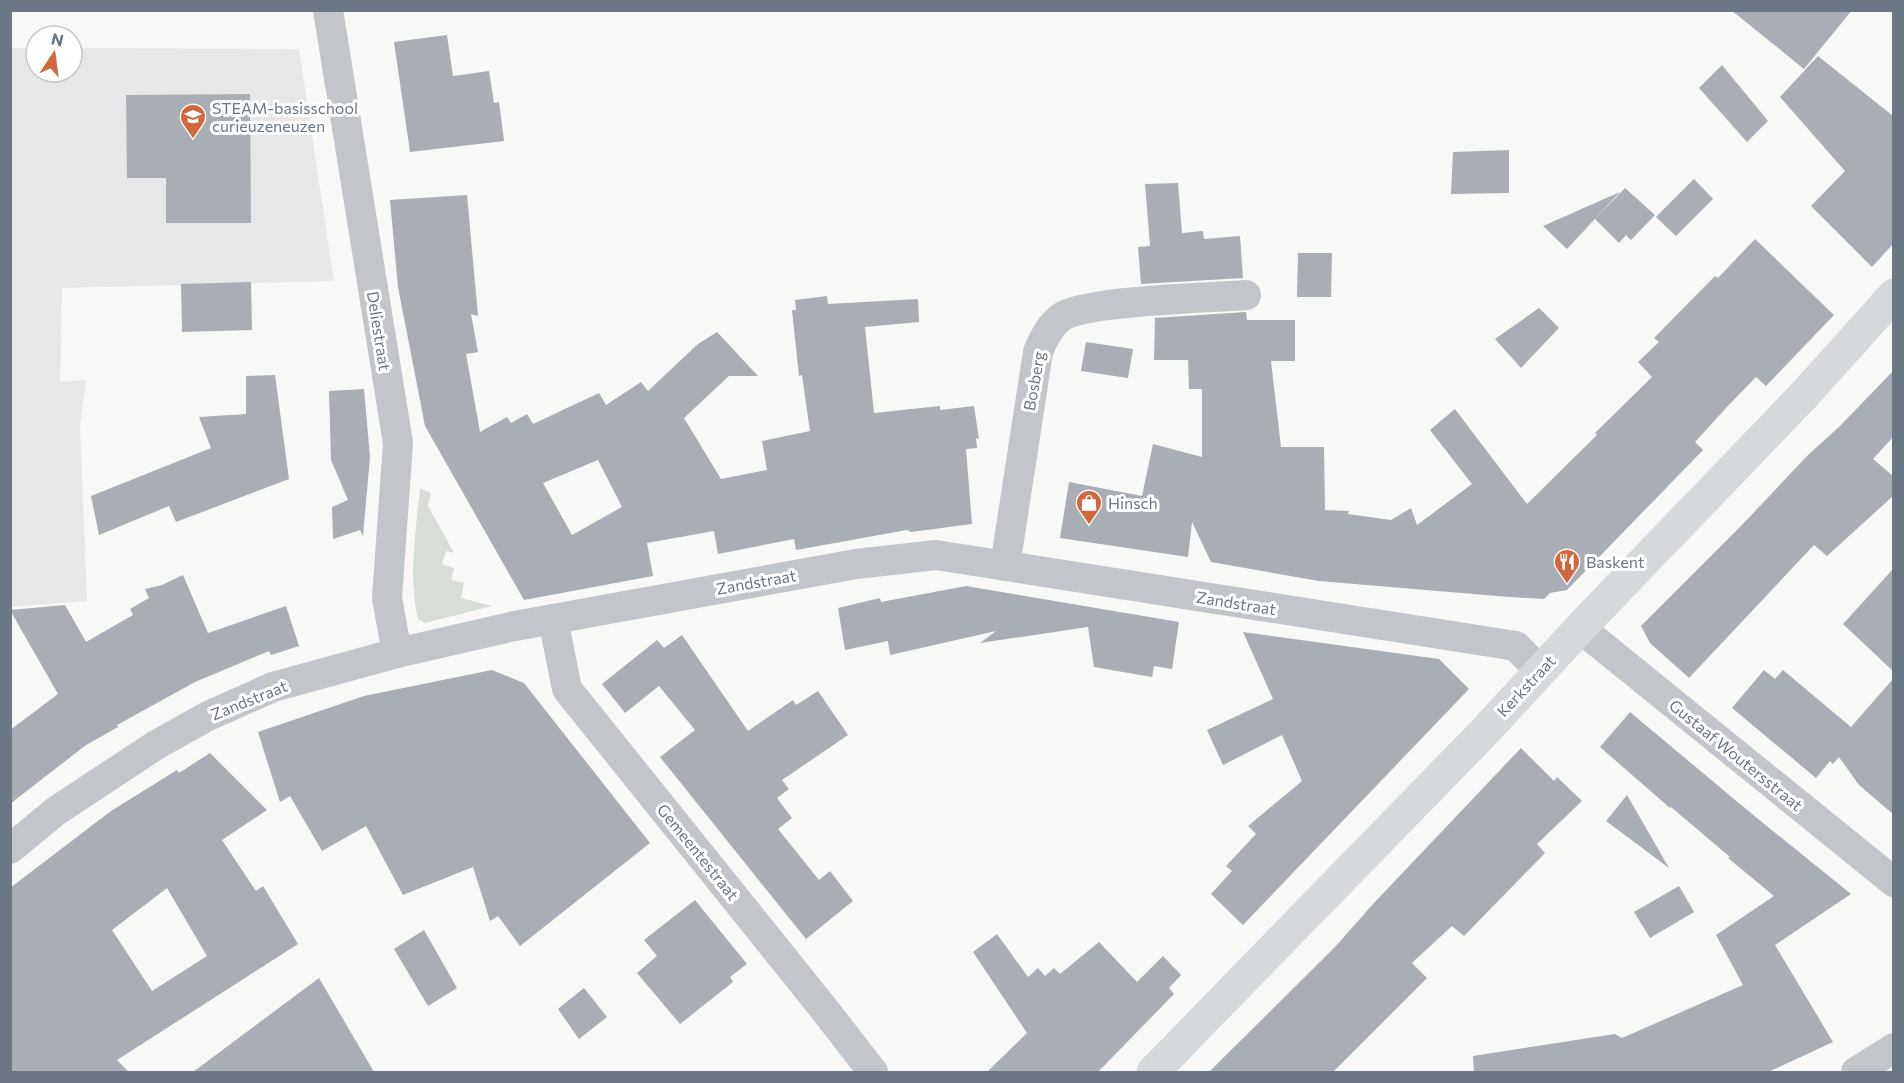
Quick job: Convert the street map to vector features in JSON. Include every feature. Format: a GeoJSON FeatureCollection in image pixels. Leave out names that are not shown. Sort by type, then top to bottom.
{"type":"FeatureCollection","features":[{"type":"Feature","properties":{"kind":"main road","name":"Kerkstraat"},"geometry":{"type":"LineString","coordinates":[[1153,1072],[1480,736],[1805,393],[1893,295]]}},
{"type":"Feature","properties":{"kind":"street","name":"Deliestraat"},"geometry":{"type":"LineString","coordinates":[[328,10],[398,443],[387,597],[397,653]]}},
{"type":"Feature","properties":{"kind":"street","name":"Bosberg"},"geometry":{"type":"LineString","coordinates":[[1005,566],[1038,352],[1043,337],[1050,329],[1061,317],[1099,306],[1246,295]]}},
{"type":"Feature","properties":{"kind":"street","name":"Zandstraat"},"geometry":{"type":"LineString","coordinates":[[10,849],[56,812],[156,745],[208,716],[273,687],[397,653],[553,619],[856,564],[936,555],[1516,646],[1540,671]]}},
{"type":"Feature","properties":{"kind":"street","name":"Gemeentestraat"},"geometry":{"type":"LineString","coordinates":[[553,619],[567,689],[873,1072]]}},
{"type":"Feature","properties":{"kind":"street","name":"Gustaaf Woutersstraat"},"geometry":{"type":"LineString","coordinates":[[1580,628],[1893,882]]}},
{"type":"Feature","properties":{"kind":"street"},"geometry":{"type":"LineString","coordinates":[[1856,1072],[1893,1048]]}},
{"type":"Feature","properties":{"kind":"shaded area"},"geometry":{"type":"Polygon","coordinates":[[[11,48],[24,48],[24,84],[84,84],[84,48],[299,49],[334,281],[62,288],[60,382],[86,380],[80,426],[87,601],[11,607],[11,48]]]}},
{"type":"Feature","properties":{"kind":"shaded area"},"geometry":{"type":"Polygon","coordinates":[[[420,488],[431,493],[428,506],[454,553],[446,551],[442,564],[454,568],[451,580],[464,583],[461,598],[492,606],[425,623],[418,619],[413,571],[420,488]]]}},
{"type":"Feature","properties":{"kind":"building"},"geometry":{"type":"Polygon","coordinates":[[[1731,10],[1852,10],[1804,69],[1731,10]]]}},
{"type":"Feature","properties":{"kind":"building"},"geometry":{"type":"Polygon","coordinates":[[[447,35],[453,76],[489,71],[494,103],[499,102],[504,141],[410,152],[394,42],[447,35]]]}},
{"type":"Feature","properties":{"kind":"building"},"geometry":{"type":"Polygon","coordinates":[[[1818,56],[1893,116],[1893,244],[1872,267],[1811,206],[1845,171],[1780,97],[1818,56]]]}},
{"type":"Feature","properties":{"kind":"building"},"geometry":{"type":"Polygon","coordinates":[[[1722,65],[1768,121],[1747,142],[1699,88],[1722,65]]]}},
{"type":"Feature","properties":{"kind":"building"},"geometry":{"type":"Polygon","coordinates":[[[250,94],[251,223],[166,223],[166,178],[127,178],[126,95],[250,94]]]}},
{"type":"Feature","properties":{"kind":"building"},"geometry":{"type":"Polygon","coordinates":[[[1509,150],[1509,193],[1451,194],[1453,152],[1509,150]]]}},
{"type":"Feature","properties":{"kind":"building"},"geometry":{"type":"Polygon","coordinates":[[[1694,179],[1713,199],[1676,236],[1656,217],[1694,179]]]}},
{"type":"Feature","properties":{"kind":"building"},"geometry":{"type":"Polygon","coordinates":[[[1178,183],[1182,233],[1203,231],[1204,239],[1240,236],[1243,278],[1141,284],[1138,247],[1150,246],[1145,184],[1178,183]]]}},
{"type":"Feature","properties":{"kind":"building"},"geometry":{"type":"Polygon","coordinates":[[[1625,188],[1655,215],[1631,240],[1626,235],[1619,243],[1595,219],[1625,188]]]}},
{"type":"Feature","properties":{"kind":"building"},"geometry":{"type":"Polygon","coordinates":[[[1620,192],[1567,249],[1543,226],[1620,192]]]}},
{"type":"Feature","properties":{"kind":"building"},"geometry":{"type":"Polygon","coordinates":[[[467,195],[478,316],[471,314],[478,352],[466,354],[480,432],[507,417],[511,423],[527,414],[533,424],[599,393],[606,405],[641,382],[648,391],[698,344],[717,332],[758,376],[729,376],[684,418],[721,479],[767,470],[762,441],[810,431],[802,375],[799,376],[792,310],[796,310],[795,300],[827,296],[828,304],[918,299],[919,322],[865,327],[874,413],[940,406],[940,410],[974,406],[979,439],[976,438],[977,448],[966,449],[972,524],[911,532],[907,530],[796,550],[794,539],[718,554],[714,531],[647,543],[653,576],[524,600],[425,426],[398,287],[390,200],[467,195]],[[598,460],[543,483],[572,535],[622,507],[598,460]]]}},
{"type":"Feature","properties":{"kind":"building"},"geometry":{"type":"Polygon","coordinates":[[[1755,239],[1834,315],[1766,386],[1756,377],[1695,442],[1703,450],[1567,590],[1550,593],[1544,599],[1509,597],[1319,581],[1211,562],[1192,522],[1188,557],[1060,538],[1069,482],[1142,496],[1153,444],[1202,457],[1202,389],[1189,389],[1188,360],[1154,360],[1155,318],[1246,312],[1247,320],[1295,320],[1295,361],[1271,361],[1281,447],[1324,447],[1325,510],[1349,511],[1348,514],[1391,520],[1411,508],[1417,525],[1472,484],[1430,430],[1455,409],[1527,504],[1652,377],[1638,362],[1659,342],[1654,338],[1715,276],[1718,278],[1755,239]]]}},
{"type":"Feature","properties":{"kind":"building"},"geometry":{"type":"Polygon","coordinates":[[[1298,253],[1332,253],[1331,297],[1297,297],[1298,253]]]}},
{"type":"Feature","properties":{"kind":"building"},"geometry":{"type":"Polygon","coordinates":[[[251,282],[252,330],[182,332],[181,284],[251,282]]]}},
{"type":"Feature","properties":{"kind":"building"},"geometry":{"type":"Polygon","coordinates":[[[1539,308],[1559,328],[1521,368],[1495,339],[1539,308]]]}},
{"type":"Feature","properties":{"kind":"building"},"geometry":{"type":"Polygon","coordinates":[[[1086,342],[1133,349],[1128,378],[1081,371],[1086,342]]]}},
{"type":"Feature","properties":{"kind":"building"},"geometry":{"type":"Polygon","coordinates":[[[1893,371],[1893,437],[1873,459],[1893,476],[1893,496],[1827,556],[1814,545],[1689,678],[1650,643],[1641,626],[1893,371]]]}},
{"type":"Feature","properties":{"kind":"building"},"geometry":{"type":"Polygon","coordinates":[[[275,375],[289,479],[176,522],[169,506],[99,535],[91,496],[211,448],[199,417],[246,414],[246,376],[275,375]]]}},
{"type":"Feature","properties":{"kind":"building"},"geometry":{"type":"Polygon","coordinates":[[[364,389],[370,457],[363,536],[360,530],[333,539],[332,507],[348,500],[331,460],[329,391],[364,389]]]}},
{"type":"Feature","properties":{"kind":"building"},"geometry":{"type":"Polygon","coordinates":[[[1893,569],[1893,671],[1843,624],[1893,569]]]}},
{"type":"Feature","properties":{"kind":"building"},"geometry":{"type":"Polygon","coordinates":[[[183,575],[208,633],[286,606],[299,646],[271,655],[269,651],[195,682],[117,725],[118,727],[86,745],[10,804],[10,730],[58,694],[10,610],[65,605],[86,642],[133,615],[130,609],[149,598],[145,589],[162,585],[183,575]]]}},
{"type":"Feature","properties":{"kind":"building"},"geometry":{"type":"Polygon","coordinates":[[[966,586],[1179,622],[1172,669],[1154,666],[1152,677],[1094,667],[1088,627],[980,643],[996,631],[890,655],[888,641],[845,650],[838,608],[880,598],[881,602],[966,586]]]}},
{"type":"Feature","properties":{"kind":"building"},"geometry":{"type":"Polygon","coordinates":[[[1243,632],[1439,659],[1469,689],[1243,925],[1211,894],[1232,871],[1226,866],[1256,834],[1248,826],[1302,781],[1282,735],[1223,765],[1207,730],[1273,699],[1243,632]]]}},
{"type":"Feature","properties":{"kind":"building"},"geometry":{"type":"Polygon","coordinates":[[[682,635],[748,731],[793,700],[796,705],[818,691],[848,735],[782,780],[789,789],[777,798],[792,818],[778,829],[819,880],[830,871],[853,901],[806,939],[660,757],[695,730],[659,686],[625,713],[602,684],[657,640],[664,648],[682,635]]]}},
{"type":"Feature","properties":{"kind":"building"},"geometry":{"type":"Polygon","coordinates":[[[492,670],[524,683],[650,843],[520,946],[498,916],[490,921],[473,867],[403,895],[366,826],[322,851],[290,796],[280,802],[258,732],[364,696],[492,670]]]}},
{"type":"Feature","properties":{"kind":"building"},"geometry":{"type":"Polygon","coordinates":[[[1764,670],[1775,679],[1783,670],[1851,727],[1893,679],[1893,814],[1859,785],[1839,757],[1833,764],[1830,761],[1816,778],[1732,708],[1764,670]]]}},
{"type":"Feature","properties":{"kind":"building"},"geometry":{"type":"Polygon","coordinates":[[[1630,712],[1851,894],[1775,945],[1833,1042],[1768,1072],[1474,1072],[1473,1056],[1615,1034],[1622,1038],[1743,985],[1716,935],[1774,896],[1600,747],[1630,712]]]}},
{"type":"Feature","properties":{"kind":"building"},"geometry":{"type":"Polygon","coordinates":[[[1521,748],[1554,781],[1557,777],[1582,801],[1537,844],[1545,853],[1464,936],[1452,926],[1412,963],[1427,978],[1333,1072],[1209,1072],[1335,947],[1521,748]]]}},
{"type":"Feature","properties":{"kind":"building"},"geometry":{"type":"Polygon","coordinates":[[[210,753],[267,810],[222,840],[256,891],[263,886],[298,944],[117,1060],[129,1072],[10,1072],[10,888],[111,811],[177,770],[179,773],[210,753]],[[167,888],[112,930],[152,991],[207,956],[167,888]]]}},
{"type":"Feature","properties":{"kind":"building"},"geometry":{"type":"Polygon","coordinates":[[[1627,795],[1669,868],[1606,821],[1627,795]]]}},
{"type":"Feature","properties":{"kind":"building"},"geometry":{"type":"Polygon","coordinates":[[[1679,886],[1694,912],[1650,938],[1634,912],[1679,886]]]}},
{"type":"Feature","properties":{"kind":"building"},"geometry":{"type":"Polygon","coordinates":[[[695,900],[747,964],[730,977],[733,982],[680,1024],[637,973],[657,956],[644,940],[695,900]]]}},
{"type":"Feature","properties":{"kind":"building"},"geometry":{"type":"Polygon","coordinates":[[[424,930],[457,988],[428,1006],[394,949],[424,930]]]}},
{"type":"Feature","properties":{"kind":"building"},"geometry":{"type":"Polygon","coordinates":[[[997,934],[1028,977],[1038,968],[1045,976],[1054,968],[1060,974],[1099,942],[1137,982],[1163,956],[1181,975],[1169,988],[1174,994],[1098,1072],[987,1072],[1027,1033],[973,952],[997,934]]]}},
{"type":"Feature","properties":{"kind":"building"},"geometry":{"type":"Polygon","coordinates":[[[319,978],[374,1072],[193,1072],[319,978]]]}},
{"type":"Feature","properties":{"kind":"building"},"geometry":{"type":"Polygon","coordinates":[[[584,988],[607,1017],[579,1039],[558,1009],[584,988]]]}},
{"type":"Feature","properties":{"kind":"place","name":"STEAM-basisschool curieuzeneuzen"},"geometry":{"type":"Point","coordinates":[193,140]}},
{"type":"Feature","properties":{"kind":"place","name":"Hinsch"},"geometry":{"type":"Point","coordinates":[1089,526]}},
{"type":"Feature","properties":{"kind":"place","name":"Baskent"},"geometry":{"type":"Point","coordinates":[1567,585]}}]}
